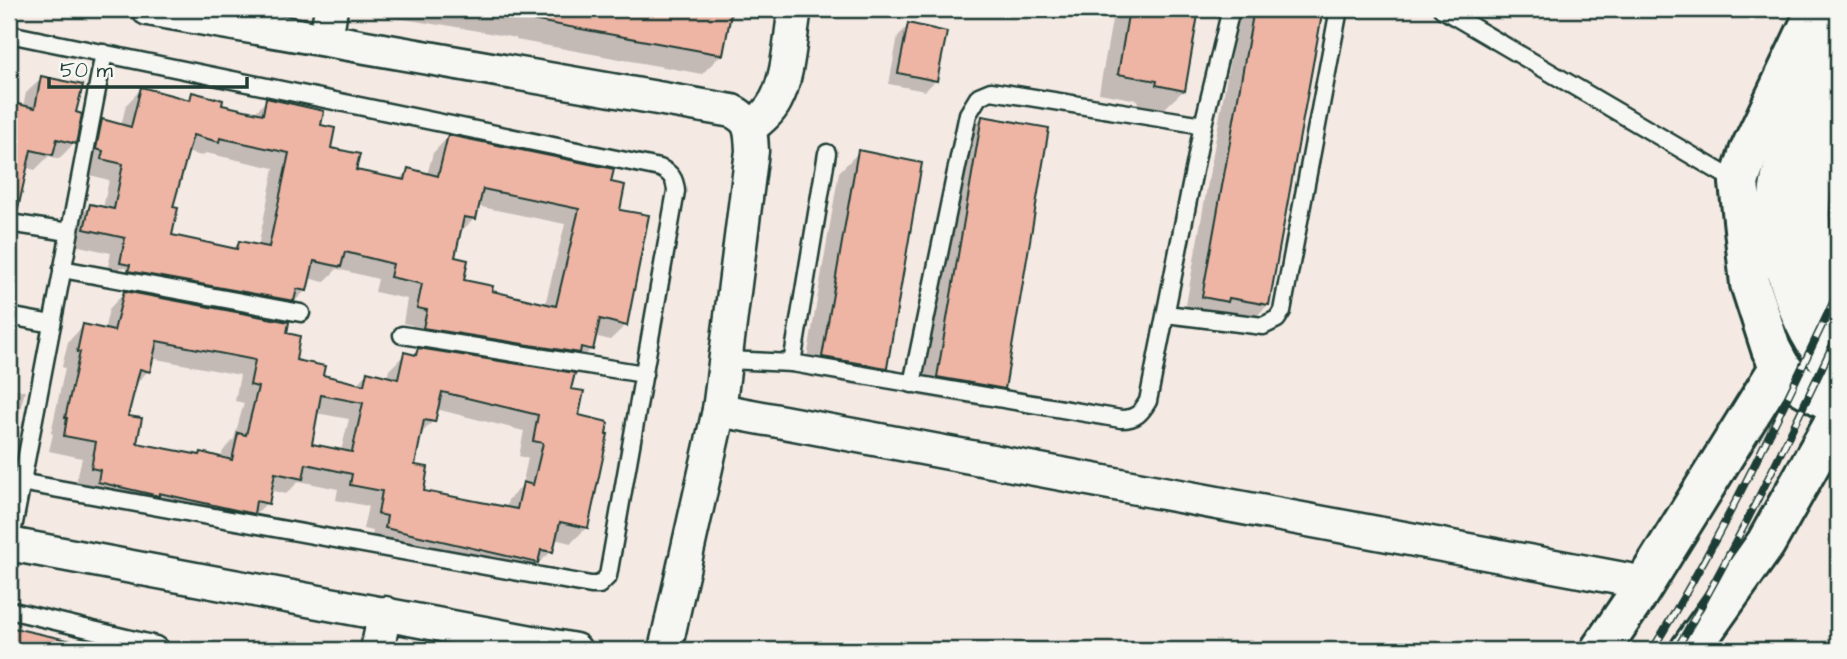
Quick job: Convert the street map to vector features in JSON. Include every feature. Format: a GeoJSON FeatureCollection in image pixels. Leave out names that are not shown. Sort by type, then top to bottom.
{"type":"FeatureCollection","features":[{"type":"Feature","properties":{"kind":"street"},"geometry":{"type":"LineString","coordinates":[[148,9],[328,24],[732,111],[743,116],[750,128],[752,150],[727,360],[719,410],[665,650]]}},
{"type":"Feature","properties":{"kind":"street"},"geometry":{"type":"LineString","coordinates":[[750,128],[766,114],[776,100],[782,84],[795,9]]}},
{"type":"Feature","properties":{"kind":"street"},"geometry":{"type":"LineString","coordinates":[[1817,9],[1749,152],[1739,183],[1750,284],[1771,349],[1792,380],[1838,405]]}},
{"type":"Feature","properties":{"kind":"street"},"geometry":{"type":"LineString","coordinates":[[1838,37],[1789,149],[1777,198],[1776,221],[1785,268],[1797,304],[1818,347],[1838,368]]}},
{"type":"Feature","properties":{"kind":"street"},"geometry":{"type":"LineString","coordinates":[[1838,109],[1818,156],[1809,196],[1808,216],[1816,264],[1838,314]]}},
{"type":"Feature","properties":{"kind":"street"},"geometry":{"type":"LineString","coordinates":[[1600,650],[1645,583],[1780,366]]}},
{"type":"Feature","properties":{"kind":"street"},"geometry":{"type":"LineString","coordinates":[[719,410],[1645,583]]}},
{"type":"Feature","properties":{"kind":"street"},"geometry":{"type":"LineString","coordinates":[[1690,650],[1766,543],[1838,415]]}},
{"type":"Feature","properties":{"kind":"street"},"geometry":{"type":"LineString","coordinates":[[9,544],[575,650]]}},
{"type":"Feature","properties":{"kind":"street"},"geometry":{"type":"LineString","coordinates":[[377,650],[385,613]]}},
{"type":"Feature","properties":{"kind":"lane"},"geometry":{"type":"LineString","coordinates":[[727,360],[792,363],[1108,417],[1131,419],[1142,412],[1148,401],[1203,125],[1231,9]]}},
{"type":"Feature","properties":{"kind":"lane"},"geometry":{"type":"LineString","coordinates":[[1166,314],[1263,326],[1277,319],[1282,311],[1339,9]]}},
{"type":"Feature","properties":{"kind":"lane"},"geometry":{"type":"LineString","coordinates":[[1442,9],[1739,183]]}},
{"type":"Feature","properties":{"kind":"lane"},"geometry":{"type":"LineString","coordinates":[[9,34],[647,165],[669,172],[675,181],[676,191],[608,576],[599,584],[591,585],[15,482]]}},
{"type":"Feature","properties":{"kind":"lane"},"geometry":{"type":"LineString","coordinates":[[9,544],[15,482],[52,324],[104,52]]}},
{"type":"Feature","properties":{"kind":"lane"},"geometry":{"type":"LineString","coordinates":[[912,384],[968,114],[979,96],[991,91],[1203,125]]}},
{"type":"Feature","properties":{"kind":"lane"},"geometry":{"type":"LineString","coordinates":[[792,363],[827,153]]}},
{"type":"Feature","properties":{"kind":"lane"},"geometry":{"type":"LineString","coordinates":[[9,223],[69,232]]}},
{"type":"Feature","properties":{"kind":"lane"},"geometry":{"type":"LineString","coordinates":[[62,269],[301,313]]}},
{"type":"Feature","properties":{"kind":"lane"},"geometry":{"type":"LineString","coordinates":[[9,316],[52,324]]}},
{"type":"Feature","properties":{"kind":"lane"},"geometry":{"type":"LineString","coordinates":[[402,335],[644,374]]}},
{"type":"Feature","properties":{"kind":"lane"},"geometry":{"type":"LineString","coordinates":[[9,610],[156,645],[163,650]]}},
{"type":"Feature","properties":{"kind":"building"},"geometry":{"type":"Polygon","coordinates":[[[527,9],[732,9],[723,55],[526,19],[527,9]]]}},
{"type":"Feature","properties":{"kind":"building"},"geometry":{"type":"Polygon","coordinates":[[[1129,9],[1199,9],[1185,91],[1156,85],[1157,81],[1118,74],[1129,9]]]}},
{"type":"Feature","properties":{"kind":"building"},"geometry":{"type":"Polygon","coordinates":[[[1254,9],[1323,9],[1269,305],[1229,298],[1228,302],[1202,297],[1254,9]]]}},
{"type":"Feature","properties":{"kind":"building"},"geometry":{"type":"Polygon","coordinates":[[[908,23],[947,32],[937,81],[898,73],[908,23]]]}},
{"type":"Feature","properties":{"kind":"building"},"geometry":{"type":"Polygon","coordinates":[[[41,76],[83,85],[76,112],[82,114],[76,144],[57,139],[53,155],[31,150],[18,209],[9,208],[9,102],[35,108],[41,76]]]}},
{"type":"Feature","properties":{"kind":"building"},"geometry":{"type":"Polygon","coordinates":[[[141,87],[190,100],[192,92],[223,100],[222,105],[263,114],[266,98],[324,111],[321,125],[335,128],[331,148],[360,154],[356,170],[405,180],[408,168],[438,176],[448,135],[614,169],[611,182],[625,185],[620,210],[649,215],[627,326],[600,319],[593,350],[581,347],[580,353],[423,328],[427,310],[417,308],[422,284],[390,277],[393,264],[345,252],[341,267],[314,261],[307,291],[297,289],[294,301],[128,271],[130,265],[120,263],[125,238],[84,229],[90,204],[114,209],[123,164],[101,159],[103,151],[96,149],[102,119],[131,127],[141,87]],[[193,135],[173,207],[178,208],[172,235],[237,249],[239,241],[269,247],[289,153],[193,135]],[[483,189],[476,219],[464,217],[455,257],[468,260],[464,280],[493,286],[492,291],[556,306],[579,209],[483,189]]]}},
{"type":"Feature","properties":{"kind":"building"},"geometry":{"type":"Polygon","coordinates":[[[982,116],[1049,128],[1005,389],[937,377],[982,116]]]}},
{"type":"Feature","properties":{"kind":"building"},"geometry":{"type":"Polygon","coordinates":[[[858,150],[922,163],[887,368],[822,357],[858,150]]]}},
{"type":"Feature","properties":{"kind":"building"},"geometry":{"type":"Polygon","coordinates":[[[124,291],[289,322],[287,333],[300,336],[296,360],[325,366],[323,375],[364,385],[367,371],[398,379],[404,352],[416,355],[418,348],[575,373],[571,389],[584,391],[579,415],[608,422],[608,434],[588,528],[560,522],[553,552],[541,550],[538,563],[385,528],[387,516],[378,514],[382,491],[350,485],[352,474],[306,464],[303,479],[275,473],[269,504],[256,501],[254,514],[98,482],[100,470],[91,468],[96,442],[64,436],[65,418],[80,352],[77,352],[83,324],[114,331],[124,291]],[[157,341],[150,372],[140,369],[128,416],[142,418],[137,443],[200,455],[201,452],[232,460],[238,433],[246,435],[258,387],[250,385],[255,360],[157,341]],[[442,392],[435,422],[424,420],[415,465],[428,467],[424,491],[517,509],[523,482],[533,485],[543,443],[533,441],[538,415],[442,392]],[[321,395],[312,444],[352,452],[363,403],[321,395]]]}},
{"type":"Feature","properties":{"kind":"building"},"geometry":{"type":"Polygon","coordinates":[[[9,627],[72,641],[71,650],[9,650],[9,627]]]}},
{"type":"Feature","properties":{"kind":"railway"},"geometry":{"type":"LineString","coordinates":[[1652,650],[1727,518],[1838,292]]}},
{"type":"Feature","properties":{"kind":"railway"},"geometry":{"type":"LineString","coordinates":[[1676,650],[1740,533],[1838,334]]}}]}
